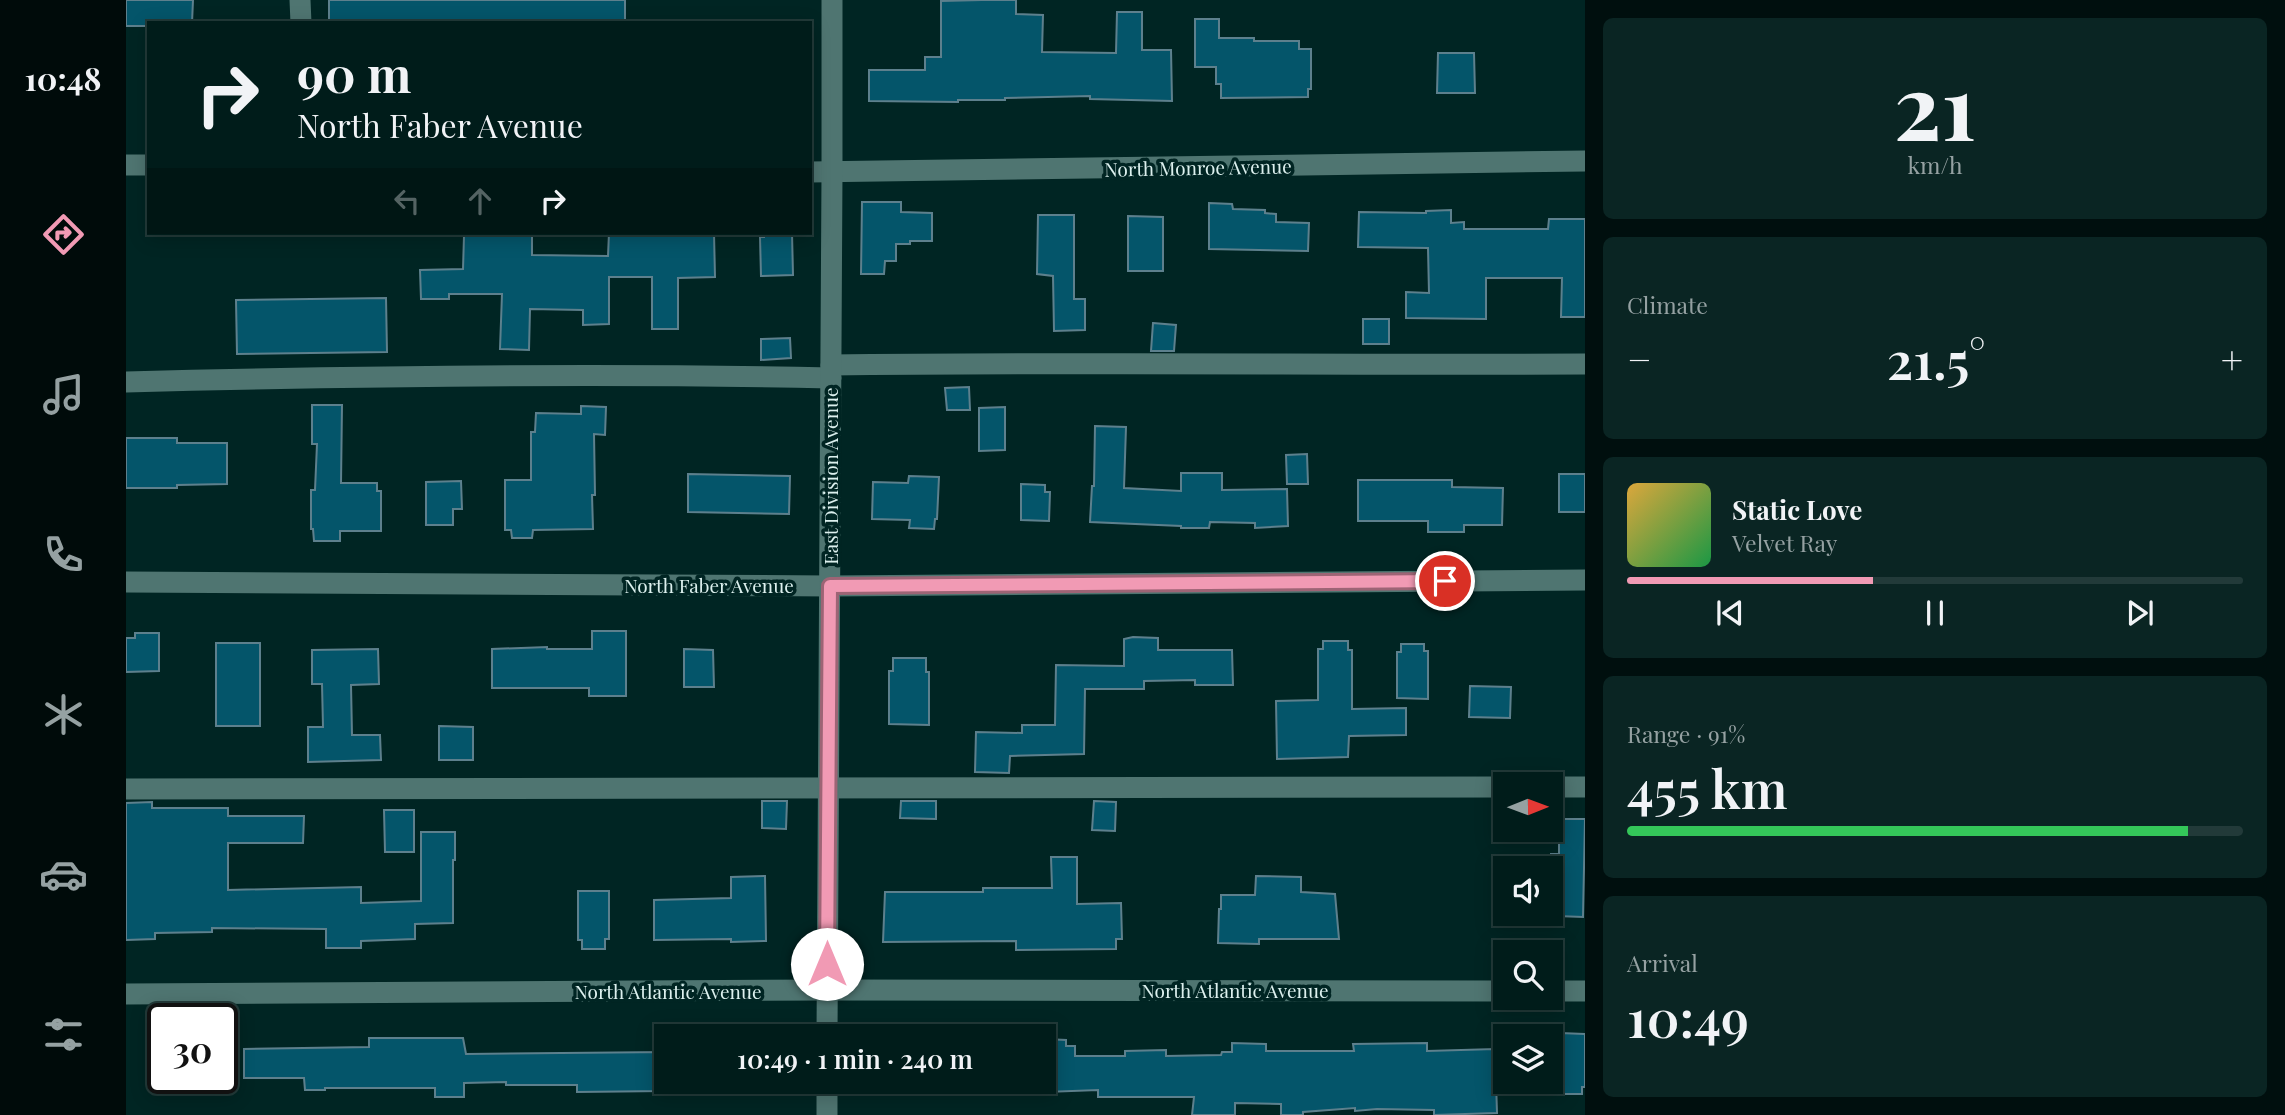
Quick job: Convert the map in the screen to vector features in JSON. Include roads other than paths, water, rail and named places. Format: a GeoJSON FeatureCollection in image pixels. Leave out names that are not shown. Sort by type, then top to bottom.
{"type":"FeatureCollection","features":[{"type":"Feature","properties":{"kind":"street"},"geometry":{"type":"LineString","coordinates":[[300,0],[301,21]]}},
{"type":"Feature","properties":{"kind":"street","name":"East Division Avenue"},"geometry":{"type":"LineString","coordinates":[[827,1024],[832,0]]}},
{"type":"Feature","properties":{"kind":"street","name":"North Monroe Avenue"},"geometry":{"type":"LineString","coordinates":[[812,172],[1585,161]]}},
{"type":"Feature","properties":{"kind":"street"},"geometry":{"type":"LineString","coordinates":[[126,165],[147,166]]}},
{"type":"Feature","properties":{"kind":"street"},"geometry":{"type":"LineString","coordinates":[[126,382],[361,376],[696,375],[1040,362],[1585,364]]}},
{"type":"Feature","properties":{"kind":"street","name":"North Faber Avenue"},"geometry":{"type":"LineString","coordinates":[[126,582],[830,586],[1585,580]]}},
{"type":"Feature","properties":{"kind":"street"},"geometry":{"type":"LineString","coordinates":[[126,789],[1493,787]]}},
{"type":"Feature","properties":{"kind":"street"},"geometry":{"type":"LineString","coordinates":[[1563,787],[1585,788]]}},
{"type":"Feature","properties":{"kind":"street","name":"North Atlantic Avenue"},"geometry":{"type":"LineString","coordinates":[[126,994],[827,989],[1493,991]]}},
{"type":"Feature","properties":{"kind":"street"},"geometry":{"type":"LineString","coordinates":[[1563,991],[1585,991]]}},
{"type":"Feature","properties":{"kind":"street"},"geometry":{"type":"LineString","coordinates":[[827,1094],[827,1115]]}}]}
